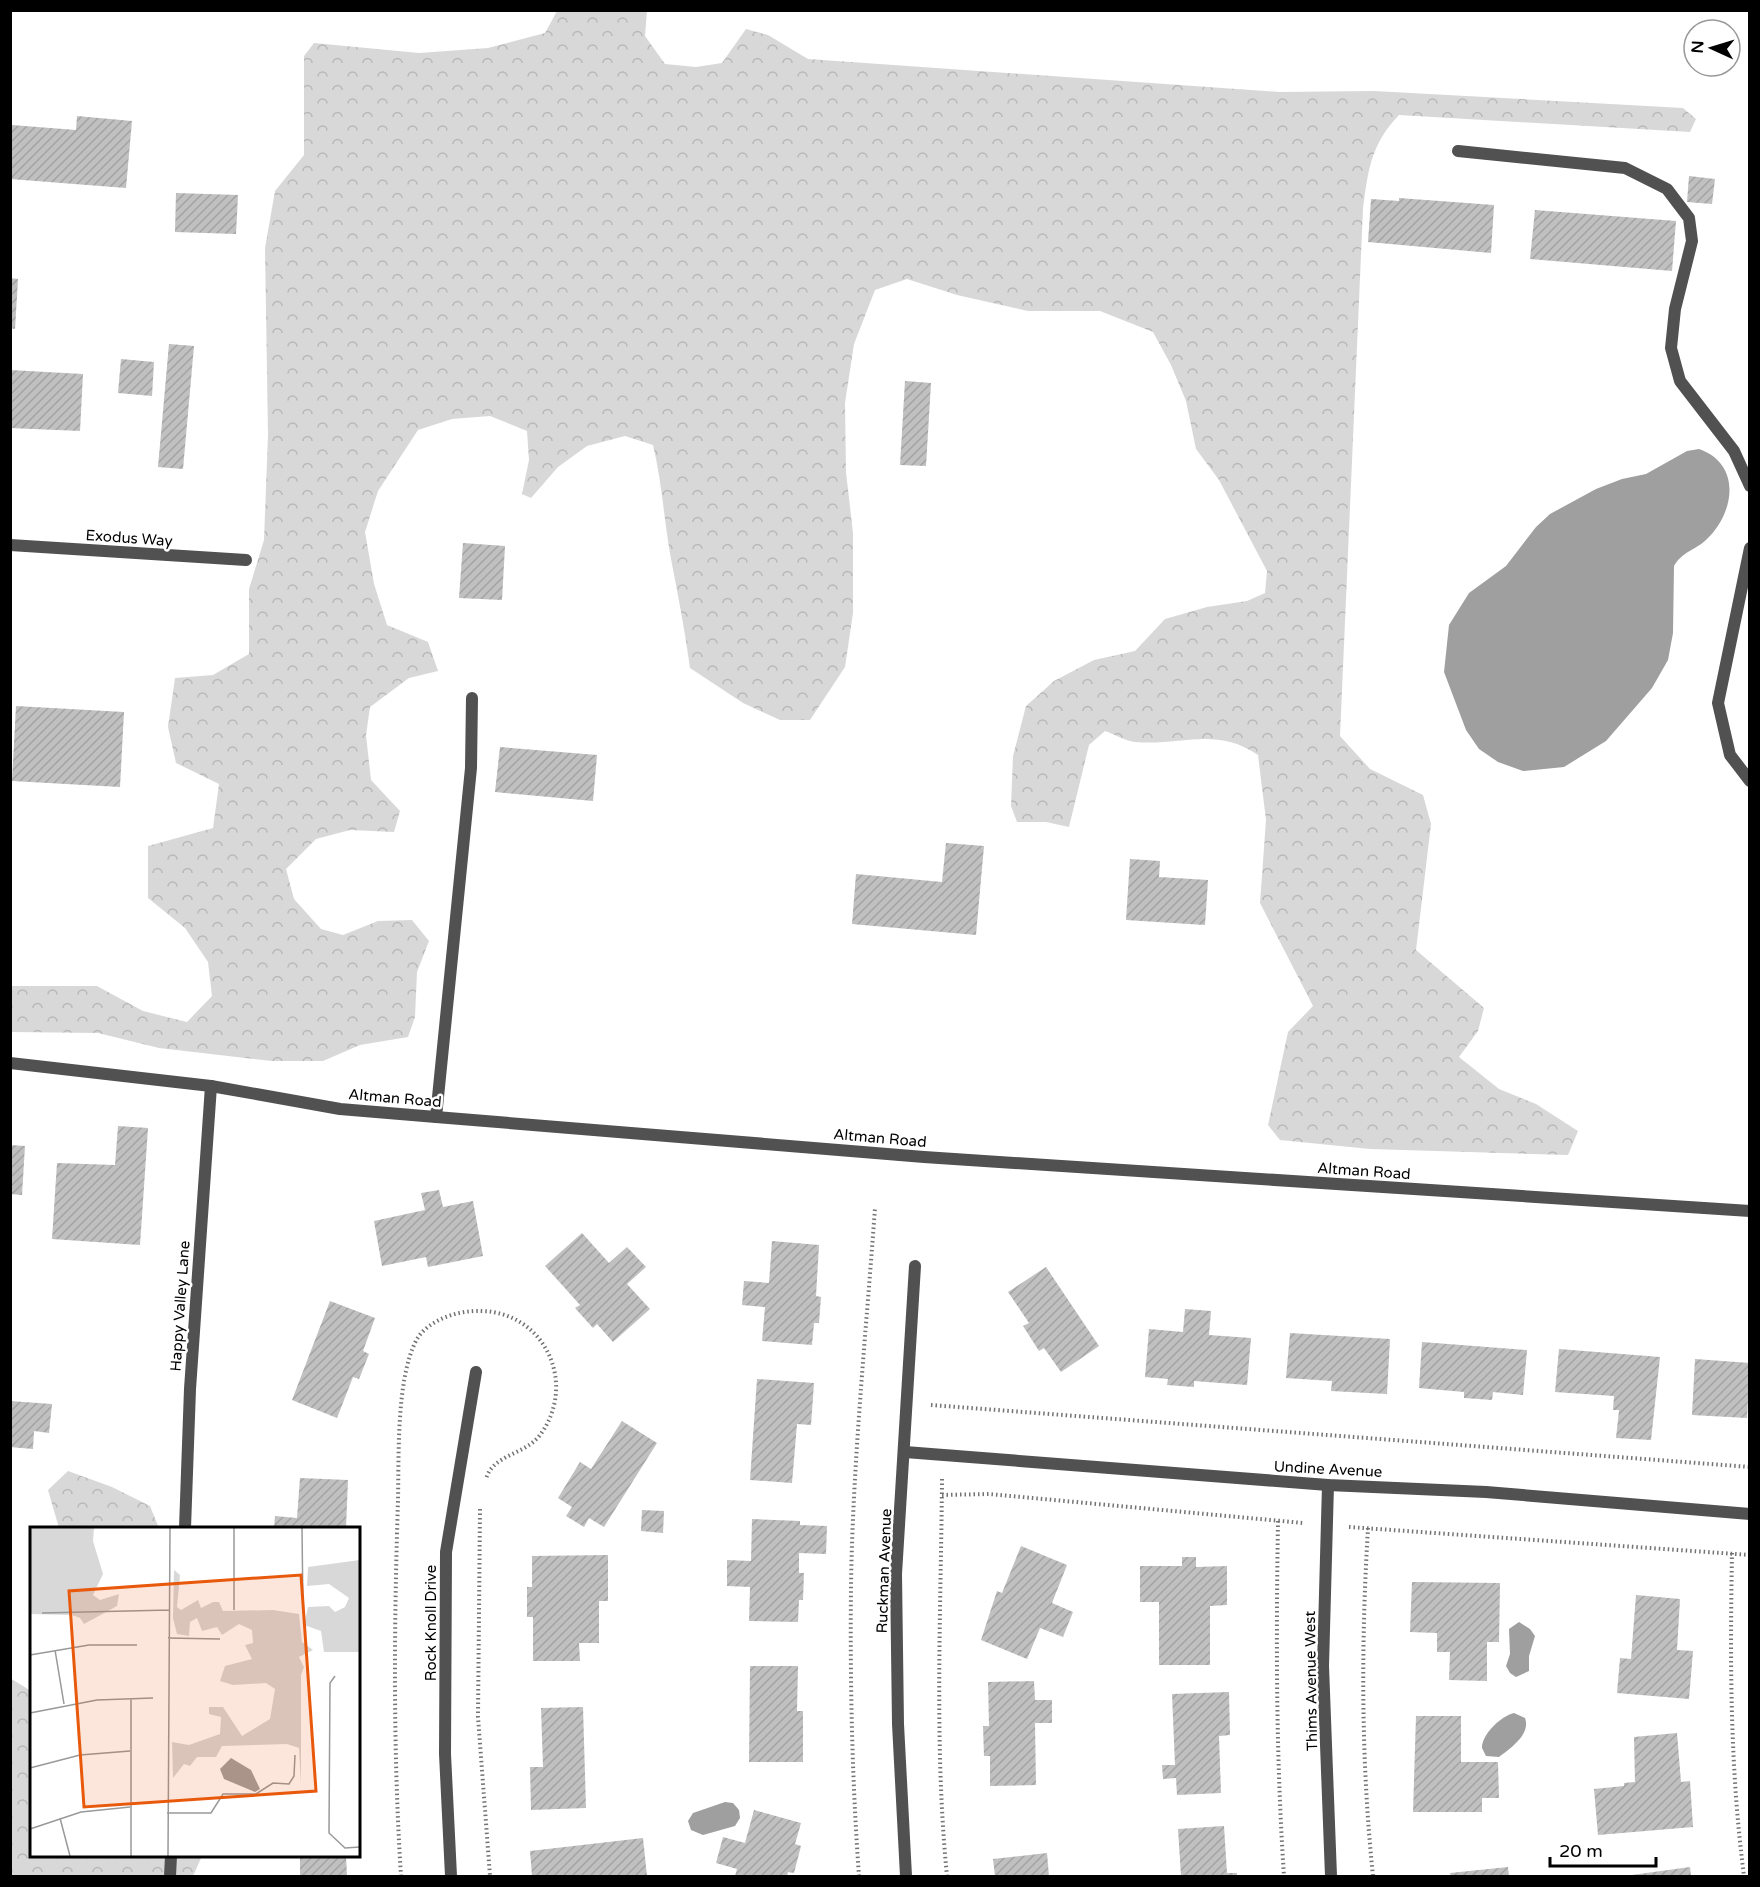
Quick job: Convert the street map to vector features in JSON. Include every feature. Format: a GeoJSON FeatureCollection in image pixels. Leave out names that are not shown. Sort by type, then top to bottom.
{"type":"FeatureCollection","features":[{"type":"Feature","properties":{"kind":"street"},"geometry":{"type":"LineString","coordinates":[[1458,151],[1625,168],[1667,189],[1689,218],[1692,241],[1675,309],[1671,348],[1680,381],[1734,451],[1749,486]]}},
{"type":"Feature","properties":{"kind":"street","name":"Exodus Way"},"geometry":{"type":"LineString","coordinates":[[10,545],[246,560]]}},
{"type":"Feature","properties":{"kind":"street"},"geometry":{"type":"LineString","coordinates":[[1749,548],[1718,703],[1730,754],[1749,781]]}},
{"type":"Feature","properties":{"kind":"street"},"geometry":{"type":"LineString","coordinates":[[436,1117],[471,768],[472,698]]}},
{"type":"Feature","properties":{"kind":"street","name":"Altman Road"},"geometry":{"type":"LineString","coordinates":[[10,1063],[211,1086],[340,1109],[924,1157],[1749,1211]]}},
{"type":"Feature","properties":{"kind":"street","name":"Happy Valley Lane"},"geometry":{"type":"LineString","coordinates":[[185,1527],[190,1389],[211,1086]]}},
{"type":"Feature","properties":{"kind":"street","name":"Ruckman Avenue"},"geometry":{"type":"LineString","coordinates":[[906,1876],[898,1724],[896,1574],[915,1266]]}},
{"type":"Feature","properties":{"kind":"street","name":"Rock Knoll Drive"},"geometry":{"type":"LineString","coordinates":[[451,1876],[445,1754],[446,1552],[476,1372]]}},
{"type":"Feature","properties":{"kind":"street","name":"Undine Avenue"},"geometry":{"type":"LineString","coordinates":[[905,1452],[1328,1485],[1486,1492],[1749,1514]]}},
{"type":"Feature","properties":{"kind":"street","name":"Thims Avenue West"},"geometry":{"type":"LineString","coordinates":[[1328,1485],[1323,1666],[1331,1876]]}},
{"type":"Feature","properties":{"kind":"street"},"geometry":{"type":"LineString","coordinates":[[170,1876],[171,1857]]}},
{"type":"Feature","properties":{"kind":"path"},"geometry":{"type":"LineString","coordinates":[[859,1876],[855,1816],[851,1585],[855,1468],[875,1208]]}},
{"type":"Feature","properties":{"kind":"path"},"geometry":{"type":"LineString","coordinates":[[907,1404],[1749,1467]]}},
{"type":"Feature","properties":{"kind":"path"},"geometry":{"type":"LineString","coordinates":[[945,1455],[942,1480],[940,1703],[943,1837],[947,1876]]}},
{"type":"Feature","properties":{"kind":"path"},"geometry":{"type":"LineString","coordinates":[[1278,1521],[1277,1780],[1284,1876]]}},
{"type":"Feature","properties":{"kind":"path"},"geometry":{"type":"LineString","coordinates":[[1368,1528],[1363,1601],[1365,1801],[1373,1876]]}},
{"type":"Feature","properties":{"kind":"path"},"geometry":{"type":"LineString","coordinates":[[1732,1553],[1731,1632],[1735,1796],[1744,1876]]}},
{"type":"Feature","properties":{"kind":"green space"},"geometry":{"type":"Polygon","coordinates":[[[557,11],[647,11],[645,36],[665,64],[696,67],[722,63],[746,29],[768,35],[808,59],[1279,92],[1374,91],[1683,108],[1696,119],[1690,132],[1399,115],[1382,136],[1372,158],[1363,209],[1340,736],[1370,769],[1423,795],[1431,824],[1416,950],[1484,1008],[1478,1031],[1459,1057],[1499,1089],[1536,1104],[1578,1131],[1568,1155],[1370,1149],[1280,1140],[1268,1125],[1288,1032],[1313,1006],[1260,903],[1266,820],[1258,755],[1243,746],[1228,741],[1198,739],[1152,743],[1135,742],[1105,731],[1089,745],[1069,827],[1046,822],[1017,822],[1011,806],[1013,756],[1026,706],[1054,681],[1094,660],[1135,651],[1165,619],[1207,607],[1247,601],[1265,593],[1267,571],[1219,480],[1196,449],[1186,401],[1171,365],[1153,332],[1100,311],[1028,311],[957,295],[907,279],[875,290],[854,344],[845,403],[846,472],[853,533],[853,613],[845,667],[810,720],[780,720],[743,703],[690,668],[653,445],[625,436],[587,446],[558,467],[531,498],[522,494],[529,460],[527,431],[490,416],[452,419],[418,430],[378,491],[365,532],[374,584],[387,625],[428,642],[438,671],[409,678],[370,707],[366,735],[371,780],[400,811],[394,832],[350,830],[316,839],[286,869],[294,899],[321,929],[343,935],[378,921],[412,920],[429,941],[417,972],[415,1017],[408,1037],[360,1045],[323,1061],[272,1061],[159,1048],[98,1033],[11,1032],[11,986],[97,986],[143,1011],[187,1022],[212,996],[208,962],[185,928],[148,898],[148,846],[213,828],[219,784],[176,763],[168,727],[175,678],[213,675],[249,654],[249,589],[264,540],[268,435],[265,248],[275,191],[304,155],[304,56],[314,43],[419,53],[488,48],[545,33],[557,11]]]}},
{"type":"Feature","properties":{"kind":"green space"},"geometry":{"type":"Polygon","coordinates":[[[68,1471],[112,1487],[150,1506],[159,1527],[59,1527],[48,1490],[68,1471]]]}},
{"type":"Feature","properties":{"kind":"green space"},"geometry":{"type":"Polygon","coordinates":[[[10,1678],[30,1690],[30,1857],[202,1857],[193,1876],[11,1876],[10,1678]]]}},
{"type":"Feature","properties":{"kind":"shaded area"},"geometry":{"type":"Polygon","coordinates":[[[1699,449],[1713,456],[1728,477],[1730,490],[1728,503],[1716,529],[1706,540],[1681,557],[1674,566],[1673,633],[1668,660],[1652,688],[1606,741],[1564,767],[1523,771],[1498,762],[1479,749],[1466,730],[1444,672],[1449,625],[1469,593],[1506,566],[1536,527],[1550,514],[1596,489],[1622,479],[1646,474],[1687,451],[1699,449]]]}},
{"type":"Feature","properties":{"kind":"shaded area"},"geometry":{"type":"Polygon","coordinates":[[[1519,1622],[1530,1629],[1535,1636],[1529,1656],[1529,1671],[1516,1677],[1506,1666],[1510,1654],[1509,1629],[1519,1622]]]}},
{"type":"Feature","properties":{"kind":"shaded area"},"geometry":{"type":"Polygon","coordinates":[[[1514,1713],[1525,1718],[1523,1735],[1499,1757],[1486,1756],[1482,1748],[1485,1737],[1493,1726],[1514,1713]]]}},
{"type":"Feature","properties":{"kind":"shaded area"},"geometry":{"type":"Polygon","coordinates":[[[725,1802],[733,1803],[739,1810],[740,1818],[735,1826],[703,1835],[691,1830],[688,1821],[693,1813],[725,1802]]]}},
{"type":"Feature","properties":{"kind":"building"},"geometry":{"type":"Polygon","coordinates":[[[77,116],[132,121],[126,188],[10,179],[12,125],[76,130],[77,116]]]}},
{"type":"Feature","properties":{"kind":"building"},"geometry":{"type":"Polygon","coordinates":[[[1689,176],[1715,179],[1712,204],[1687,202],[1689,176]]]}},
{"type":"Feature","properties":{"kind":"building"},"geometry":{"type":"Polygon","coordinates":[[[176,193],[238,195],[236,234],[175,232],[176,193]]]}},
{"type":"Feature","properties":{"kind":"building"},"geometry":{"type":"Polygon","coordinates":[[[1399,198],[1494,205],[1491,253],[1368,242],[1371,199],[1399,201],[1399,198]]]}},
{"type":"Feature","properties":{"kind":"building"},"geometry":{"type":"Polygon","coordinates":[[[1535,210],[1676,221],[1672,271],[1530,259],[1535,210]]]}},
{"type":"Feature","properties":{"kind":"building"},"geometry":{"type":"Polygon","coordinates":[[[10,278],[18,279],[15,329],[10,328],[10,278]]]}},
{"type":"Feature","properties":{"kind":"building"},"geometry":{"type":"Polygon","coordinates":[[[169,344],[194,346],[183,469],[158,467],[169,344]]]}},
{"type":"Feature","properties":{"kind":"building"},"geometry":{"type":"Polygon","coordinates":[[[121,359],[154,362],[152,396],[118,393],[121,359]]]}},
{"type":"Feature","properties":{"kind":"building"},"geometry":{"type":"Polygon","coordinates":[[[10,370],[83,374],[80,431],[10,428],[10,370]]]}},
{"type":"Feature","properties":{"kind":"building"},"geometry":{"type":"Polygon","coordinates":[[[905,381],[931,383],[926,466],[900,465],[905,381]]]}},
{"type":"Feature","properties":{"kind":"building"},"geometry":{"type":"Polygon","coordinates":[[[463,543],[505,546],[502,600],[459,598],[463,543]]]}},
{"type":"Feature","properties":{"kind":"building"},"geometry":{"type":"Polygon","coordinates":[[[16,706],[124,712],[120,787],[12,781],[16,706]]]}},
{"type":"Feature","properties":{"kind":"building"},"geometry":{"type":"Polygon","coordinates":[[[500,747],[597,755],[593,801],[495,792],[500,747]]]}},
{"type":"Feature","properties":{"kind":"building"},"geometry":{"type":"Polygon","coordinates":[[[946,843],[984,846],[976,935],[852,924],[856,874],[942,882],[946,843]]]}},
{"type":"Feature","properties":{"kind":"building"},"geometry":{"type":"Polygon","coordinates":[[[1130,859],[1160,861],[1159,877],[1208,880],[1205,925],[1126,920],[1130,859]]]}},
{"type":"Feature","properties":{"kind":"building"},"geometry":{"type":"Polygon","coordinates":[[[118,1126],[148,1128],[140,1245],[52,1239],[57,1163],[115,1165],[118,1126]]]}},
{"type":"Feature","properties":{"kind":"building"},"geometry":{"type":"Polygon","coordinates":[[[10,1145],[25,1146],[22,1195],[10,1194],[10,1145]]]}},
{"type":"Feature","properties":{"kind":"building"},"geometry":{"type":"Polygon","coordinates":[[[439,1190],[443,1207],[473,1201],[483,1256],[428,1267],[426,1257],[382,1266],[374,1221],[425,1210],[421,1193],[439,1190]]]}},
{"type":"Feature","properties":{"kind":"building"},"geometry":{"type":"Polygon","coordinates":[[[582,1233],[609,1263],[627,1247],[646,1267],[627,1284],[650,1309],[613,1342],[597,1324],[593,1328],[575,1308],[580,1305],[545,1266],[582,1233]]]}},
{"type":"Feature","properties":{"kind":"building"},"geometry":{"type":"Polygon","coordinates":[[[772,1241],[819,1245],[816,1296],[821,1297],[819,1323],[814,1323],[812,1345],[762,1341],[765,1307],[742,1305],[744,1281],[769,1283],[772,1241]]]}},
{"type":"Feature","properties":{"kind":"building"},"geometry":{"type":"Polygon","coordinates":[[[1046,1267],[1099,1346],[1061,1372],[1044,1348],[1039,1351],[1023,1326],[1029,1323],[1008,1292],[1046,1267]]]}},
{"type":"Feature","properties":{"kind":"building"},"geometry":{"type":"Polygon","coordinates":[[[330,1301],[375,1318],[363,1351],[369,1354],[359,1379],[353,1377],[337,1418],[292,1400],[330,1301]]]}},
{"type":"Feature","properties":{"kind":"building"},"geometry":{"type":"Polygon","coordinates":[[[1185,1309],[1211,1311],[1209,1335],[1251,1338],[1247,1385],[1194,1381],[1194,1387],[1167,1385],[1168,1379],[1145,1377],[1149,1329],[1183,1332],[1185,1309]]]}},
{"type":"Feature","properties":{"kind":"building"},"geometry":{"type":"Polygon","coordinates":[[[1290,1333],[1390,1339],[1387,1394],[1331,1391],[1332,1381],[1286,1378],[1290,1333]]]}},
{"type":"Feature","properties":{"kind":"building"},"geometry":{"type":"Polygon","coordinates":[[[1422,1342],[1527,1350],[1523,1395],[1493,1392],[1492,1400],[1464,1398],[1464,1392],[1419,1388],[1422,1342]]]}},
{"type":"Feature","properties":{"kind":"building"},"geometry":{"type":"Polygon","coordinates":[[[1559,1349],[1660,1357],[1651,1440],[1616,1438],[1619,1410],[1613,1410],[1614,1396],[1555,1392],[1559,1349]]]}},
{"type":"Feature","properties":{"kind":"building"},"geometry":{"type":"Polygon","coordinates":[[[1695,1359],[1750,1363],[1747,1418],[1692,1415],[1695,1359]]]}},
{"type":"Feature","properties":{"kind":"building"},"geometry":{"type":"Polygon","coordinates":[[[757,1379],[814,1383],[811,1425],[797,1424],[792,1483],[750,1480],[757,1379]]]}},
{"type":"Feature","properties":{"kind":"building"},"geometry":{"type":"Polygon","coordinates":[[[10,1401],[52,1404],[49,1433],[34,1431],[33,1449],[10,1447],[10,1401]]]}},
{"type":"Feature","properties":{"kind":"building"},"geometry":{"type":"Polygon","coordinates":[[[622,1421],[657,1443],[604,1527],[589,1518],[584,1527],[566,1516],[572,1507],[558,1498],[580,1462],[591,1469],[622,1421]]]}},
{"type":"Feature","properties":{"kind":"building"},"geometry":{"type":"Polygon","coordinates":[[[300,1478],[348,1480],[346,1527],[274,1527],[275,1516],[297,1518],[300,1478]]]}},
{"type":"Feature","properties":{"kind":"building"},"geometry":{"type":"Polygon","coordinates":[[[642,1510],[664,1511],[663,1533],[641,1531],[642,1510]]]}},
{"type":"Feature","properties":{"kind":"building"},"geometry":{"type":"Polygon","coordinates":[[[752,1519],[800,1521],[800,1525],[827,1526],[826,1554],[799,1553],[799,1573],[804,1573],[803,1600],[799,1600],[798,1622],[749,1621],[750,1587],[727,1586],[727,1560],[751,1561],[752,1519]]]}},
{"type":"Feature","properties":{"kind":"building"},"geometry":{"type":"Polygon","coordinates":[[[1021,1546],[1067,1565],[1052,1603],[1073,1612],[1063,1637],[1040,1628],[1027,1659],[981,1640],[997,1591],[1002,1593],[1021,1546]]]}},
{"type":"Feature","properties":{"kind":"building"},"geometry":{"type":"Polygon","coordinates":[[[608,1555],[608,1601],[599,1601],[599,1643],[579,1643],[580,1661],[533,1661],[533,1617],[527,1617],[527,1587],[532,1587],[532,1556],[608,1555]]]}},
{"type":"Feature","properties":{"kind":"building"},"geometry":{"type":"Polygon","coordinates":[[[1182,1557],[1196,1557],[1196,1567],[1227,1566],[1227,1605],[1210,1606],[1210,1665],[1159,1665],[1159,1602],[1140,1602],[1140,1566],[1182,1566],[1182,1557]]]}},
{"type":"Feature","properties":{"kind":"building"},"geometry":{"type":"Polygon","coordinates":[[[1412,1582],[1500,1583],[1499,1642],[1487,1642],[1487,1681],[1449,1680],[1450,1652],[1437,1652],[1437,1633],[1410,1632],[1412,1582]]]}},
{"type":"Feature","properties":{"kind":"building"},"geometry":{"type":"Polygon","coordinates":[[[1636,1595],[1680,1599],[1677,1650],[1693,1651],[1689,1699],[1617,1693],[1620,1658],[1631,1659],[1636,1595]]]}},
{"type":"Feature","properties":{"kind":"building"},"geometry":{"type":"Polygon","coordinates":[[[750,1666],[798,1666],[797,1711],[803,1711],[803,1762],[749,1762],[750,1666]]]}},
{"type":"Feature","properties":{"kind":"building"},"geometry":{"type":"Polygon","coordinates":[[[1034,1681],[1035,1700],[1052,1700],[1052,1723],[1035,1723],[1036,1785],[990,1786],[990,1756],[984,1756],[983,1726],[989,1726],[988,1682],[1034,1681]]]}},
{"type":"Feature","properties":{"kind":"building"},"geometry":{"type":"Polygon","coordinates":[[[1229,1692],[1230,1735],[1219,1736],[1221,1793],[1177,1795],[1176,1778],[1163,1779],[1162,1765],[1175,1765],[1172,1694],[1229,1692]]]}},
{"type":"Feature","properties":{"kind":"building"},"geometry":{"type":"Polygon","coordinates":[[[583,1707],[586,1808],[531,1810],[530,1767],[543,1767],[541,1708],[583,1707]]]}},
{"type":"Feature","properties":{"kind":"building"},"geometry":{"type":"Polygon","coordinates":[[[1416,1716],[1461,1716],[1461,1762],[1498,1762],[1499,1798],[1482,1798],[1482,1812],[1413,1812],[1416,1716]]]}},
{"type":"Feature","properties":{"kind":"building"},"geometry":{"type":"Polygon","coordinates":[[[1677,1733],[1681,1782],[1690,1781],[1693,1827],[1598,1835],[1594,1789],[1624,1786],[1624,1783],[1635,1782],[1634,1737],[1677,1733]]]}},
{"type":"Feature","properties":{"kind":"building"},"geometry":{"type":"Polygon","coordinates":[[[754,1810],[801,1823],[795,1844],[801,1846],[794,1873],[788,1872],[787,1876],[735,1876],[737,1869],[716,1863],[723,1837],[745,1843],[754,1810]]]}},
{"type":"Feature","properties":{"kind":"building"},"geometry":{"type":"Polygon","coordinates":[[[1224,1826],[1227,1873],[1237,1873],[1237,1876],[1181,1876],[1178,1829],[1224,1826]]]}},
{"type":"Feature","properties":{"kind":"building"},"geometry":{"type":"Polygon","coordinates":[[[643,1838],[647,1876],[532,1876],[530,1851],[643,1838]]]}},
{"type":"Feature","properties":{"kind":"building"},"geometry":{"type":"Polygon","coordinates":[[[1047,1853],[1049,1876],[995,1876],[993,1859],[1047,1853]]]}},
{"type":"Feature","properties":{"kind":"building"},"geometry":{"type":"Polygon","coordinates":[[[300,1857],[346,1857],[347,1876],[300,1876],[300,1857]]]}},
{"type":"Feature","properties":{"kind":"building"},"geometry":{"type":"Polygon","coordinates":[[[1508,1867],[1509,1876],[1451,1876],[1450,1873],[1508,1867]]]}},
{"type":"Feature","properties":{"kind":"building"},"geometry":{"type":"Polygon","coordinates":[[[1690,1867],[1691,1876],[1632,1876],[1632,1875],[1690,1867]]]}}]}
